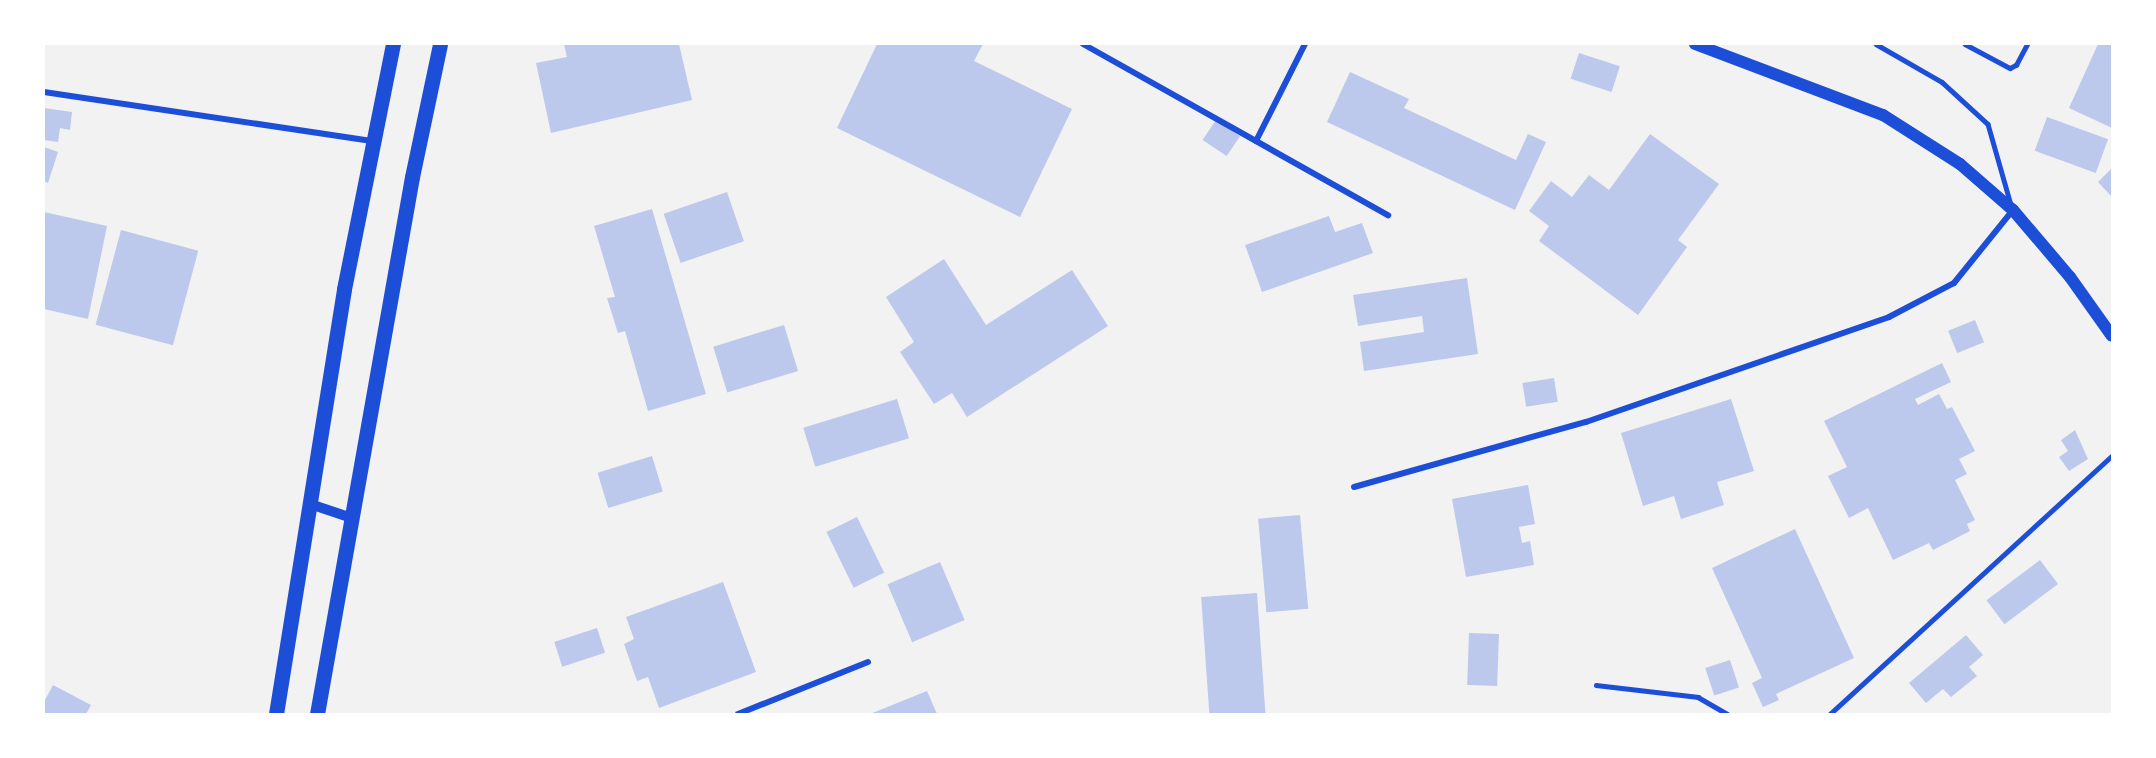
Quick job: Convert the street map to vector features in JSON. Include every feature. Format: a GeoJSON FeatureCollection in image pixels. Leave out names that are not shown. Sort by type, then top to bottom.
{"type":"FeatureCollection","features":[{"type":"Feature","properties":{"kind":"main road"},"geometry":{"type":"LineString","coordinates":[[276,714],[373,141],[393,44]]}},
{"type":"Feature","properties":{"kind":"main road"},"geometry":{"type":"LineString","coordinates":[[317,714],[412,177],[440,44]]}},
{"type":"Feature","properties":{"kind":"main road"},"geometry":{"type":"LineString","coordinates":[[1695,44],[1883,115],[1960,164],[2013,210],[2070,277],[2112,336]]}},
{"type":"Feature","properties":{"kind":"street"},"geometry":{"type":"LineString","coordinates":[[1083,44],[1388,215]]}},
{"type":"Feature","properties":{"kind":"street"},"geometry":{"type":"LineString","coordinates":[[1256,141],[1305,44]]}},
{"type":"Feature","properties":{"kind":"street"},"geometry":{"type":"LineString","coordinates":[[44,92],[373,141]]}},
{"type":"Feature","properties":{"kind":"street"},"geometry":{"type":"LineString","coordinates":[[1354,486],[1586,422],[1889,317],[1954,283],[2013,210]]}},
{"type":"Feature","properties":{"kind":"street"},"geometry":{"type":"LineString","coordinates":[[310,504],[352,518]]}},
{"type":"Feature","properties":{"kind":"street"},"geometry":{"type":"LineString","coordinates":[[738,714],[868,662]]}},
{"type":"Feature","properties":{"kind":"lane"},"geometry":{"type":"LineString","coordinates":[[1876,44],[1942,82],[1988,124],[2013,210]]}},
{"type":"Feature","properties":{"kind":"lane"},"geometry":{"type":"LineString","coordinates":[[1965,44],[2010,68],[2016,65],[2027,44]]}},
{"type":"Feature","properties":{"kind":"lane"},"geometry":{"type":"LineString","coordinates":[[1830,714],[2112,456]]}},
{"type":"Feature","properties":{"kind":"lane"},"geometry":{"type":"LineString","coordinates":[[1596,685],[1698,697],[1727,714]]}},
{"type":"Feature","properties":{"kind":"building"},"geometry":{"type":"Polygon","coordinates":[[[564,44],[679,44],[692,100],[551,133],[536,63],[567,57],[564,44]]]}},
{"type":"Feature","properties":{"kind":"building"},"geometry":{"type":"Polygon","coordinates":[[[877,44],[983,44],[974,61],[1072,109],[1020,217],[837,128],[877,44]]]}},
{"type":"Feature","properties":{"kind":"building"},"geometry":{"type":"Polygon","coordinates":[[[2098,44],[2112,44],[2112,128],[2069,108],[2098,44]]]}},
{"type":"Feature","properties":{"kind":"building"},"geometry":{"type":"Polygon","coordinates":[[[1579,53],[1620,66],[1612,92],[1571,79],[1579,53]]]}},
{"type":"Feature","properties":{"kind":"building"},"geometry":{"type":"Polygon","coordinates":[[[1350,72],[1409,99],[1404,108],[1516,160],[1528,134],[1546,142],[1515,210],[1327,122],[1350,72]]]}},
{"type":"Feature","properties":{"kind":"building"},"geometry":{"type":"Polygon","coordinates":[[[44,108],[72,112],[70,130],[60,128],[58,142],[44,140],[44,108]]]}},
{"type":"Feature","properties":{"kind":"building"},"geometry":{"type":"Polygon","coordinates":[[[2047,117],[2108,139],[2096,173],[2035,151],[2047,117]]]}},
{"type":"Feature","properties":{"kind":"building"},"geometry":{"type":"Polygon","coordinates":[[[1216,120],[1240,136],[1227,156],[1203,140],[1216,120]]]}},
{"type":"Feature","properties":{"kind":"building"},"geometry":{"type":"Polygon","coordinates":[[[1650,134],[1719,184],[1678,240],[1687,247],[1638,315],[1539,241],[1549,226],[1529,211],[1551,181],[1572,197],[1589,175],[1609,190],[1650,134]]]}},
{"type":"Feature","properties":{"kind":"building"},"geometry":{"type":"Polygon","coordinates":[[[44,147],[58,152],[48,183],[44,181],[44,147]]]}},
{"type":"Feature","properties":{"kind":"building"},"geometry":{"type":"Polygon","coordinates":[[[2112,168],[2112,197],[2098,182],[2112,168]]]}},
{"type":"Feature","properties":{"kind":"building"},"geometry":{"type":"Polygon","coordinates":[[[727,192],[744,241],[681,263],[664,214],[727,192]]]}},
{"type":"Feature","properties":{"kind":"building"},"geometry":{"type":"Polygon","coordinates":[[[652,209],[706,394],[648,411],[625,331],[618,333],[607,298],[615,297],[594,226],[652,209]]]}},
{"type":"Feature","properties":{"kind":"building"},"geometry":{"type":"Polygon","coordinates":[[[44,212],[107,226],[88,319],[44,309],[44,212]]]}},
{"type":"Feature","properties":{"kind":"building"},"geometry":{"type":"Polygon","coordinates":[[[1329,216],[1335,232],[1362,223],[1373,253],[1262,292],[1245,245],[1329,216]]]}},
{"type":"Feature","properties":{"kind":"building"},"geometry":{"type":"Polygon","coordinates":[[[121,230],[198,251],[173,345],[96,325],[121,230]]]}},
{"type":"Feature","properties":{"kind":"building"},"geometry":{"type":"Polygon","coordinates":[[[944,259],[986,325],[1072,270],[1108,326],[967,417],[952,393],[934,404],[900,352],[914,342],[886,297],[944,259]]]}},
{"type":"Feature","properties":{"kind":"building"},"geometry":{"type":"Polygon","coordinates":[[[1467,278],[1478,354],[1364,371],[1360,342],[1424,332],[1422,316],[1358,326],[1353,295],[1467,278]]]}},
{"type":"Feature","properties":{"kind":"building"},"geometry":{"type":"Polygon","coordinates":[[[1975,320],[1984,342],[1957,353],[1948,331],[1975,320]]]}},
{"type":"Feature","properties":{"kind":"building"},"geometry":{"type":"Polygon","coordinates":[[[784,325],[798,371],[727,393],[713,347],[784,325]]]}},
{"type":"Feature","properties":{"kind":"building"},"geometry":{"type":"Polygon","coordinates":[[[1942,363],[1951,382],[1915,399],[1918,405],[1939,394],[1947,409],[1952,407],[1975,451],[1959,459],[1967,474],[1955,480],[1975,520],[1967,524],[1970,531],[1933,550],[1929,543],[1893,560],[1868,508],[1849,518],[1828,476],[1847,467],[1824,421],[1942,363]]]}},
{"type":"Feature","properties":{"kind":"building"},"geometry":{"type":"Polygon","coordinates":[[[1554,378],[1558,402],[1526,407],[1522,383],[1554,378]]]}},
{"type":"Feature","properties":{"kind":"building"},"geometry":{"type":"Polygon","coordinates":[[[897,399],[909,438],[815,467],[803,428],[897,399]]]}},
{"type":"Feature","properties":{"kind":"building"},"geometry":{"type":"Polygon","coordinates":[[[1731,399],[1754,471],[1717,482],[1724,505],[1681,519],[1674,496],[1643,506],[1621,433],[1731,399]]]}},
{"type":"Feature","properties":{"kind":"building"},"geometry":{"type":"Polygon","coordinates":[[[2075,430],[2088,459],[2069,471],[2059,457],[2068,451],[2061,440],[2075,430]]]}},
{"type":"Feature","properties":{"kind":"building"},"geometry":{"type":"Polygon","coordinates":[[[652,456],[663,491],[608,508],[597,473],[652,456]]]}},
{"type":"Feature","properties":{"kind":"building"},"geometry":{"type":"Polygon","coordinates":[[[1528,485],[1535,524],[1519,527],[1522,543],[1530,541],[1534,565],[1466,577],[1452,499],[1528,485]]]}},
{"type":"Feature","properties":{"kind":"building"},"geometry":{"type":"Polygon","coordinates":[[[1300,515],[1308,609],[1266,612],[1258,519],[1300,515]]]}},
{"type":"Feature","properties":{"kind":"building"},"geometry":{"type":"Polygon","coordinates":[[[857,517],[884,573],[854,588],[826,532],[857,517]]]}},
{"type":"Feature","properties":{"kind":"building"},"geometry":{"type":"Polygon","coordinates":[[[1795,529],[1854,658],[1776,694],[1779,700],[1763,707],[1752,683],[1762,678],[1712,568],[1795,529]]]}},
{"type":"Feature","properties":{"kind":"building"},"geometry":{"type":"Polygon","coordinates":[[[2040,560],[2058,584],[2005,624],[1986,600],[2040,560]]]}},
{"type":"Feature","properties":{"kind":"building"},"geometry":{"type":"Polygon","coordinates":[[[940,562],[965,620],[912,642],[888,584],[940,562]]]}},
{"type":"Feature","properties":{"kind":"building"},"geometry":{"type":"Polygon","coordinates":[[[723,582],[756,672],[659,708],[648,677],[637,681],[624,644],[634,639],[626,617],[723,582]]]}},
{"type":"Feature","properties":{"kind":"building"},"geometry":{"type":"Polygon","coordinates":[[[1257,593],[1265,714],[1209,714],[1201,597],[1257,593]]]}},
{"type":"Feature","properties":{"kind":"building"},"geometry":{"type":"Polygon","coordinates":[[[597,628],[605,653],[562,667],[554,642],[597,628]]]}},
{"type":"Feature","properties":{"kind":"building"},"geometry":{"type":"Polygon","coordinates":[[[1469,633],[1499,634],[1497,686],[1467,685],[1469,633]]]}},
{"type":"Feature","properties":{"kind":"building"},"geometry":{"type":"Polygon","coordinates":[[[1966,635],[1983,655],[1969,667],[1977,676],[1951,697],[1943,689],[1926,703],[1909,683],[1966,635]]]}},
{"type":"Feature","properties":{"kind":"building"},"geometry":{"type":"Polygon","coordinates":[[[1730,660],[1739,688],[1714,696],[1705,668],[1730,660]]]}},
{"type":"Feature","properties":{"kind":"building"},"geometry":{"type":"Polygon","coordinates":[[[53,685],[91,705],[86,714],[44,714],[44,702],[53,685]]]}},
{"type":"Feature","properties":{"kind":"building"},"geometry":{"type":"Polygon","coordinates":[[[927,691],[937,714],[870,714],[927,691]]]}}]}
